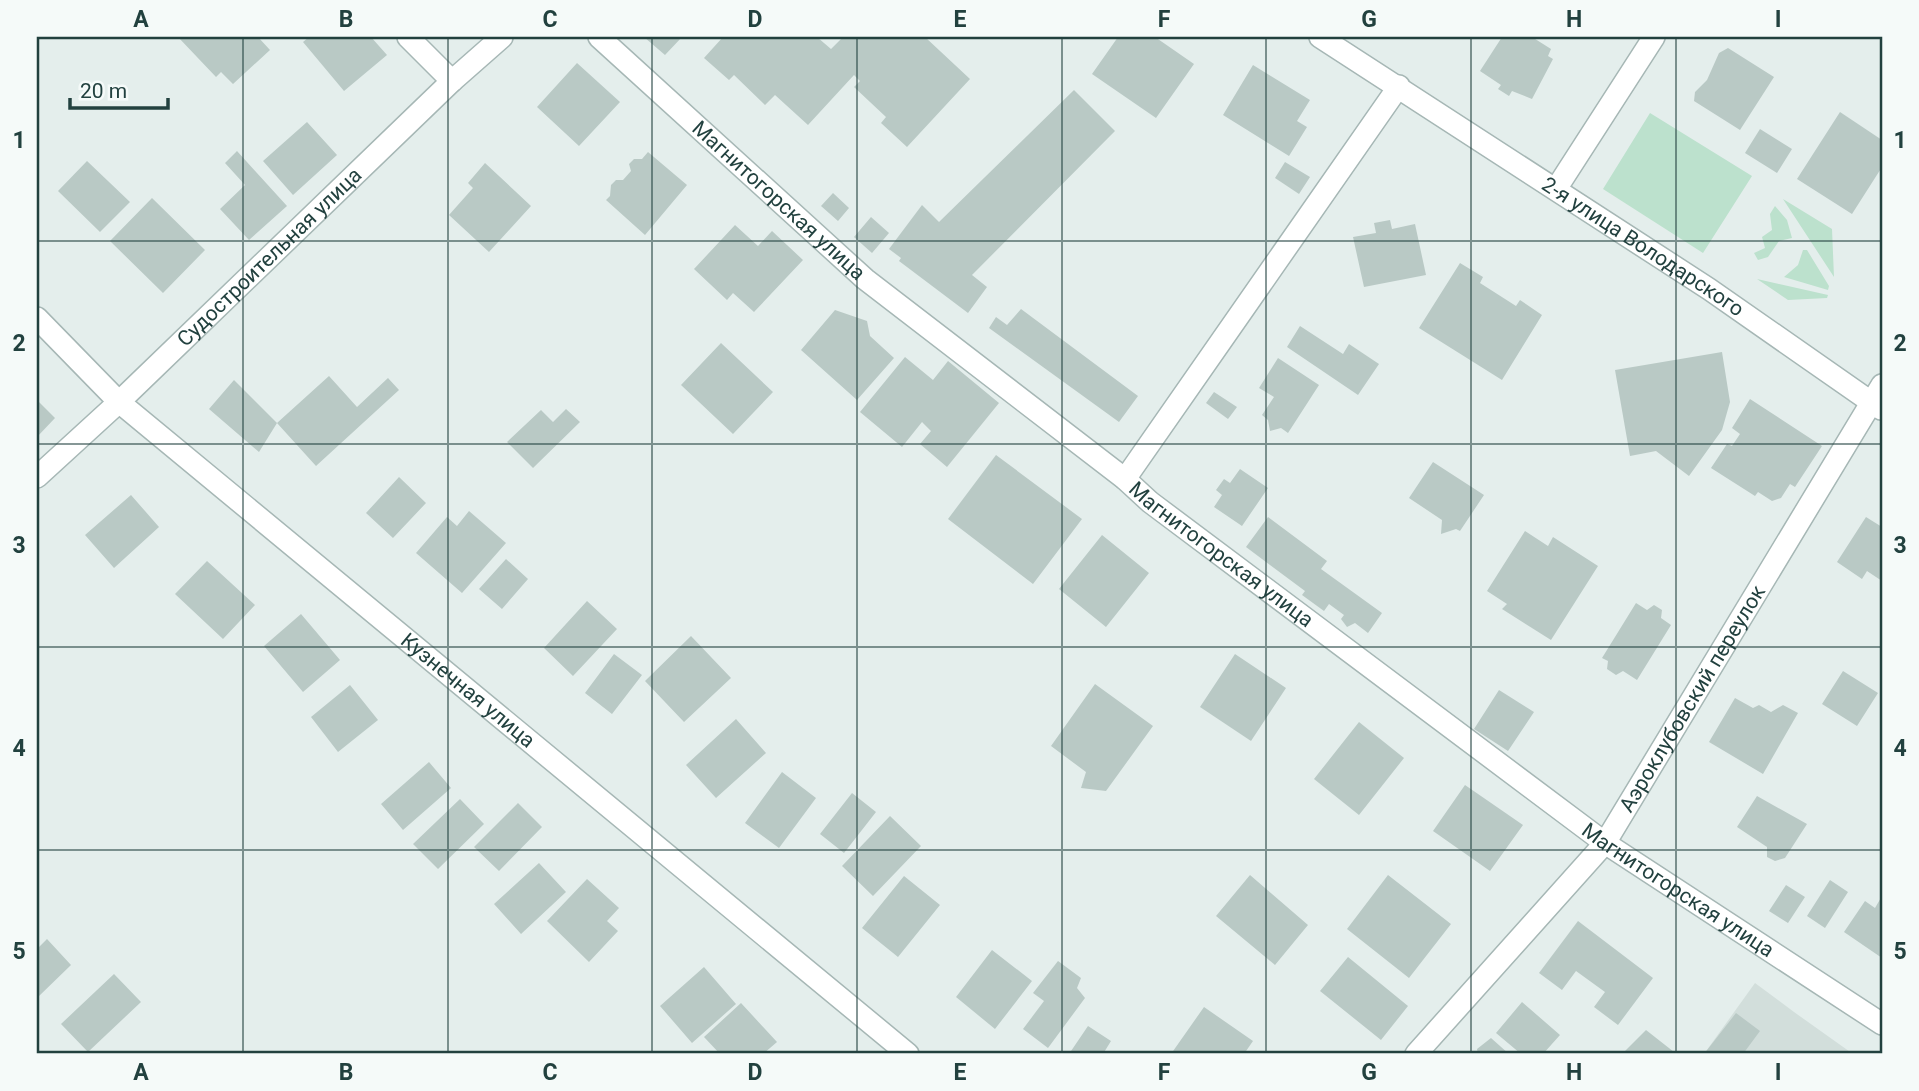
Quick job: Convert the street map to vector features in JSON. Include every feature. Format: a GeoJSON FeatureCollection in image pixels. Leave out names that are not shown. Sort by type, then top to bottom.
{"type":"FeatureCollection","features":[{"type":"Feature","properties":{"kind":"street"},"geometry":{"type":"LineString","coordinates":[[408,37],[452,81]]}},
{"type":"Feature","properties":{"kind":"street","name":"Судостроительная улица"},"geometry":{"type":"LineString","coordinates":[[37,477],[119,402],[452,81],[502,37]]}},
{"type":"Feature","properties":{"kind":"street","name":"Магнитогорская улица"},"geometry":{"type":"LineString","coordinates":[[599,37],[865,279],[1125,479],[1150,502],[1605,843],[1882,1024]]}},
{"type":"Feature","properties":{"kind":"street","name":"2-я улица Володарского"},"geometry":{"type":"LineString","coordinates":[[1320,37],[1878,399]]}},
{"type":"Feature","properties":{"kind":"street"},"geometry":{"type":"LineString","coordinates":[[1556,188],[1654,37]]}},
{"type":"Feature","properties":{"kind":"street"},"geometry":{"type":"LineString","coordinates":[[1125,479],[1399,86]]}},
{"type":"Feature","properties":{"kind":"street","name":"Кузнечная улица"},"geometry":{"type":"LineString","coordinates":[[37,318],[119,402],[908,1054]]}},
{"type":"Feature","properties":{"kind":"street","name":"Аэроклубовский переулок"},"geometry":{"type":"LineString","coordinates":[[1416,1054],[1605,843],[1878,399]]}},
{"type":"Feature","properties":{"kind":"shaded area"},"geometry":{"type":"Polygon","coordinates":[[[1755,983],[1794,1012],[1853,1054],[1704,1054],[1755,983]]]}},
{"type":"Feature","properties":{"kind":"green space"},"geometry":{"type":"Polygon","coordinates":[[[1650,113],[1752,176],[1703,253],[1603,189],[1650,113]]]}},
{"type":"Feature","properties":{"kind":"green space"},"geometry":{"type":"Polygon","coordinates":[[[1783,199],[1832,229],[1834,277],[1783,199]]]}},
{"type":"Feature","properties":{"kind":"green space"},"geometry":{"type":"Polygon","coordinates":[[[1775,206],[1787,220],[1792,238],[1779,241],[1768,257],[1758,260],[1754,253],[1765,248],[1762,237],[1772,230],[1770,214],[1775,206]]]}},
{"type":"Feature","properties":{"kind":"green space"},"geometry":{"type":"Polygon","coordinates":[[[1803,250],[1807,250],[1829,286],[1828,290],[1784,277],[1798,265],[1803,250]]]}},
{"type":"Feature","properties":{"kind":"green space"},"geometry":{"type":"Polygon","coordinates":[[[1757,279],[1828,295],[1827,298],[1788,300],[1757,279]]]}},
{"type":"Feature","properties":{"kind":"building"},"geometry":{"type":"Polygon","coordinates":[[[178,37],[258,37],[270,50],[233,84],[221,72],[216,77],[178,37]]]}},
{"type":"Feature","properties":{"kind":"building"},"geometry":{"type":"Polygon","coordinates":[[[309,37],[371,37],[387,55],[344,91],[303,42],[309,37]]]}},
{"type":"Feature","properties":{"kind":"building"},"geometry":{"type":"Polygon","coordinates":[[[644,37],[682,37],[665,55],[644,37]]]}},
{"type":"Feature","properties":{"kind":"building"},"geometry":{"type":"Polygon","coordinates":[[[723,37],[817,37],[831,49],[843,37],[925,37],[970,79],[907,147],[881,123],[886,117],[854,87],[860,81],[854,75],[808,125],[775,95],[765,105],[734,75],[729,80],[704,58],[723,37]]]}},
{"type":"Feature","properties":{"kind":"building"},"geometry":{"type":"Polygon","coordinates":[[[1118,37],[1155,37],[1194,64],[1156,118],[1092,74],[1118,37]]]}},
{"type":"Feature","properties":{"kind":"building"},"geometry":{"type":"Polygon","coordinates":[[[1502,37],[1532,37],[1551,49],[1548,56],[1553,59],[1532,99],[1512,91],[1509,96],[1498,89],[1501,85],[1480,71],[1502,37]]]}},
{"type":"Feature","properties":{"kind":"building"},"geometry":{"type":"Polygon","coordinates":[[[1728,48],[1774,77],[1740,130],[1694,101],[1695,92],[1707,80],[1719,53],[1728,48]]]}},
{"type":"Feature","properties":{"kind":"building"},"geometry":{"type":"Polygon","coordinates":[[[577,63],[620,102],[579,146],[537,107],[577,63]]]}},
{"type":"Feature","properties":{"kind":"building"},"geometry":{"type":"Polygon","coordinates":[[[1253,65],[1310,100],[1297,121],[1307,127],[1289,156],[1223,115],[1253,65]]]}},
{"type":"Feature","properties":{"kind":"building"},"geometry":{"type":"Polygon","coordinates":[[[1074,90],[1115,131],[972,275],[987,287],[968,313],[899,261],[901,258],[889,249],[922,205],[939,222],[1074,90]]]}},
{"type":"Feature","properties":{"kind":"building"},"geometry":{"type":"Polygon","coordinates":[[[1840,112],[1882,140],[1882,167],[1852,214],[1797,179],[1840,112]]]}},
{"type":"Feature","properties":{"kind":"building"},"geometry":{"type":"Polygon","coordinates":[[[307,122],[337,155],[293,195],[263,161],[307,122]]]}},
{"type":"Feature","properties":{"kind":"building"},"geometry":{"type":"Polygon","coordinates":[[[1760,129],[1792,149],[1777,173],[1745,153],[1760,129]]]}},
{"type":"Feature","properties":{"kind":"building"},"geometry":{"type":"Polygon","coordinates":[[[237,151],[287,206],[249,240],[220,209],[245,185],[225,163],[237,151]]]}},
{"type":"Feature","properties":{"kind":"building"},"geometry":{"type":"Polygon","coordinates":[[[648,152],[687,185],[645,235],[606,200],[610,196],[611,185],[616,180],[623,180],[631,171],[629,164],[634,159],[642,159],[648,152]]]}},
{"type":"Feature","properties":{"kind":"building"},"geometry":{"type":"Polygon","coordinates":[[[87,161],[130,202],[100,232],[58,191],[87,161]]]}},
{"type":"Feature","properties":{"kind":"building"},"geometry":{"type":"Polygon","coordinates":[[[1285,162],[1310,177],[1299,194],[1275,178],[1285,162]]]}},
{"type":"Feature","properties":{"kind":"building"},"geometry":{"type":"Polygon","coordinates":[[[485,163],[531,206],[489,252],[449,215],[473,188],[468,183],[485,163]]]}},
{"type":"Feature","properties":{"kind":"building"},"geometry":{"type":"Polygon","coordinates":[[[833,193],[849,208],[838,221],[821,206],[833,193]]]}},
{"type":"Feature","properties":{"kind":"building"},"geometry":{"type":"Polygon","coordinates":[[[152,198],[205,250],[163,293],[110,241],[152,198]]]}},
{"type":"Feature","properties":{"kind":"building"},"geometry":{"type":"Polygon","coordinates":[[[871,217],[889,233],[872,253],[854,237],[871,217]]]}},
{"type":"Feature","properties":{"kind":"building"},"geometry":{"type":"Polygon","coordinates":[[[1390,220],[1392,229],[1415,224],[1426,275],[1364,287],[1353,237],[1376,233],[1374,223],[1390,220]]]}},
{"type":"Feature","properties":{"kind":"building"},"geometry":{"type":"Polygon","coordinates":[[[735,225],[758,246],[772,231],[803,260],[754,312],[733,293],[727,300],[694,269],[735,225]]]}},
{"type":"Feature","properties":{"kind":"building"},"geometry":{"type":"Polygon","coordinates":[[[1460,263],[1483,277],[1480,283],[1516,306],[1520,300],[1542,315],[1502,380],[1419,328],[1460,263]]]}},
{"type":"Feature","properties":{"kind":"building"},"geometry":{"type":"Polygon","coordinates":[[[1021,309],[1138,396],[1119,422],[989,328],[996,317],[1007,325],[1021,309]]]}},
{"type":"Feature","properties":{"kind":"building"},"geometry":{"type":"Polygon","coordinates":[[[835,310],[867,321],[870,336],[894,358],[857,400],[801,350],[835,310]]]}},
{"type":"Feature","properties":{"kind":"building"},"geometry":{"type":"Polygon","coordinates":[[[1300,326],[1343,354],[1349,344],[1379,364],[1358,395],[1287,347],[1300,326]]]}},
{"type":"Feature","properties":{"kind":"building"},"geometry":{"type":"Polygon","coordinates":[[[721,343],[773,392],[733,434],[681,385],[721,343]]]}},
{"type":"Feature","properties":{"kind":"building"},"geometry":{"type":"Polygon","coordinates":[[[1722,352],[1730,402],[1722,430],[1689,476],[1656,451],[1630,456],[1615,370],[1722,352]]]}},
{"type":"Feature","properties":{"kind":"building"},"geometry":{"type":"Polygon","coordinates":[[[905,357],[933,380],[948,361],[999,403],[947,467],[920,444],[931,431],[922,422],[902,447],[860,412],[905,357]]]}},
{"type":"Feature","properties":{"kind":"building"},"geometry":{"type":"Polygon","coordinates":[[[1278,358],[1319,385],[1288,433],[1281,428],[1270,431],[1268,420],[1262,415],[1274,397],[1259,388],[1278,358]]]}},
{"type":"Feature","properties":{"kind":"building"},"geometry":{"type":"Polygon","coordinates":[[[329,376],[357,407],[388,378],[399,390],[316,466],[277,423],[329,376]]]}},
{"type":"Feature","properties":{"kind":"building"},"geometry":{"type":"Polygon","coordinates":[[[234,380],[277,423],[259,452],[209,409],[234,380]]]}},
{"type":"Feature","properties":{"kind":"building"},"geometry":{"type":"Polygon","coordinates":[[[1214,392],[1237,407],[1228,419],[1206,403],[1214,392]]]}},
{"type":"Feature","properties":{"kind":"building"},"geometry":{"type":"Polygon","coordinates":[[[1750,399],[1822,446],[1795,487],[1790,484],[1781,498],[1772,501],[1758,492],[1755,496],[1711,468],[1727,444],[1732,446],[1740,434],[1732,428],[1750,399]]]}},
{"type":"Feature","properties":{"kind":"building"},"geometry":{"type":"Polygon","coordinates":[[[37,400],[55,418],[37,437],[37,400]]]}},
{"type":"Feature","properties":{"kind":"building"},"geometry":{"type":"Polygon","coordinates":[[[566,409],[580,422],[533,468],[507,442],[541,410],[553,422],[566,409]]]}},
{"type":"Feature","properties":{"kind":"building"},"geometry":{"type":"Polygon","coordinates":[[[996,455],[1082,519],[1033,584],[948,519],[996,455]]]}},
{"type":"Feature","properties":{"kind":"building"},"geometry":{"type":"Polygon","coordinates":[[[1433,462],[1484,495],[1460,531],[1456,529],[1441,534],[1442,520],[1409,498],[1433,462]]]}},
{"type":"Feature","properties":{"kind":"building"},"geometry":{"type":"Polygon","coordinates":[[[1240,469],[1268,488],[1242,526],[1214,507],[1222,495],[1216,490],[1224,479],[1230,483],[1240,469]]]}},
{"type":"Feature","properties":{"kind":"building"},"geometry":{"type":"Polygon","coordinates":[[[399,477],[426,503],[393,538],[366,513],[399,477]]]}},
{"type":"Feature","properties":{"kind":"building"},"geometry":{"type":"Polygon","coordinates":[[[131,495],[159,527],[114,568],[85,535],[131,495]]]}},
{"type":"Feature","properties":{"kind":"building"},"geometry":{"type":"Polygon","coordinates":[[[469,511],[506,543],[462,593],[416,553],[447,517],[457,526],[469,511]]]}},
{"type":"Feature","properties":{"kind":"building"},"geometry":{"type":"Polygon","coordinates":[[[1268,517],[1327,561],[1321,569],[1382,613],[1368,633],[1355,623],[1347,627],[1341,619],[1344,615],[1329,604],[1324,611],[1302,595],[1305,591],[1246,547],[1268,517]]]}},
{"type":"Feature","properties":{"kind":"building"},"geometry":{"type":"Polygon","coordinates":[[[1866,517],[1882,527],[1882,581],[1867,571],[1862,579],[1837,562],[1866,517]]]}},
{"type":"Feature","properties":{"kind":"building"},"geometry":{"type":"Polygon","coordinates":[[[1525,531],[1548,546],[1553,537],[1598,566],[1551,640],[1502,609],[1507,604],[1487,591],[1525,531]]]}},
{"type":"Feature","properties":{"kind":"building"},"geometry":{"type":"Polygon","coordinates":[[[1102,535],[1149,573],[1106,627],[1059,589],[1102,535]]]}},
{"type":"Feature","properties":{"kind":"building"},"geometry":{"type":"Polygon","coordinates":[[[506,559],[528,579],[502,609],[479,589],[506,559]]]}},
{"type":"Feature","properties":{"kind":"building"},"geometry":{"type":"Polygon","coordinates":[[[207,561],[255,605],[223,639],[175,594],[207,561]]]}},
{"type":"Feature","properties":{"kind":"building"},"geometry":{"type":"Polygon","coordinates":[[[587,601],[617,629],[573,676],[544,648],[587,601]]]}},
{"type":"Feature","properties":{"kind":"building"},"geometry":{"type":"Polygon","coordinates":[[[1636,603],[1647,610],[1654,605],[1662,610],[1661,618],[1671,625],[1637,680],[1623,671],[1616,675],[1607,669],[1608,661],[1602,658],[1636,603]]]}},
{"type":"Feature","properties":{"kind":"building"},"geometry":{"type":"Polygon","coordinates":[[[301,614],[340,660],[303,692],[264,646],[301,614]]]}},
{"type":"Feature","properties":{"kind":"building"},"geometry":{"type":"Polygon","coordinates":[[[691,636],[731,678],[684,722],[645,681],[691,636]]]}},
{"type":"Feature","properties":{"kind":"building"},"geometry":{"type":"Polygon","coordinates":[[[614,654],[642,675],[612,714],[585,693],[614,654]]]}},
{"type":"Feature","properties":{"kind":"building"},"geometry":{"type":"Polygon","coordinates":[[[1235,654],[1286,688],[1251,741],[1200,707],[1235,654]]]}},
{"type":"Feature","properties":{"kind":"building"},"geometry":{"type":"Polygon","coordinates":[[[1843,671],[1878,693],[1857,726],[1822,704],[1843,671]]]}},
{"type":"Feature","properties":{"kind":"building"},"geometry":{"type":"Polygon","coordinates":[[[1095,684],[1153,726],[1106,791],[1081,788],[1086,772],[1051,746],[1095,684]]]}},
{"type":"Feature","properties":{"kind":"building"},"geometry":{"type":"Polygon","coordinates":[[[350,685],[378,720],[338,752],[311,717],[350,685]]]}},
{"type":"Feature","properties":{"kind":"building"},"geometry":{"type":"Polygon","coordinates":[[[1499,690],[1534,712],[1508,751],[1474,729],[1499,690]]]}},
{"type":"Feature","properties":{"kind":"building"},"geometry":{"type":"Polygon","coordinates":[[[1735,698],[1753,708],[1759,705],[1771,712],[1783,705],[1798,713],[1763,774],[1709,742],[1735,698]]]}},
{"type":"Feature","properties":{"kind":"building"},"geometry":{"type":"Polygon","coordinates":[[[736,719],[766,753],[716,798],[686,765],[736,719]]]}},
{"type":"Feature","properties":{"kind":"building"},"geometry":{"type":"Polygon","coordinates":[[[1359,722],[1404,758],[1359,815],[1314,779],[1359,722]]]}},
{"type":"Feature","properties":{"kind":"building"},"geometry":{"type":"Polygon","coordinates":[[[429,762],[451,788],[403,830],[381,804],[429,762]]]}},
{"type":"Feature","properties":{"kind":"building"},"geometry":{"type":"Polygon","coordinates":[[[782,772],[816,798],[779,848],[745,823],[782,772]]]}},
{"type":"Feature","properties":{"kind":"building"},"geometry":{"type":"Polygon","coordinates":[[[1465,785],[1523,825],[1490,871],[1433,831],[1465,785]]]}},
{"type":"Feature","properties":{"kind":"building"},"geometry":{"type":"Polygon","coordinates":[[[852,793],[876,812],[844,853],[820,834],[852,793]]]}},
{"type":"Feature","properties":{"kind":"building"},"geometry":{"type":"Polygon","coordinates":[[[1757,796],[1807,824],[1785,858],[1775,861],[1767,857],[1767,847],[1737,827],[1757,796]]]}},
{"type":"Feature","properties":{"kind":"building"},"geometry":{"type":"Polygon","coordinates":[[[460,799],[484,824],[438,869],[413,844],[460,799]]]}},
{"type":"Feature","properties":{"kind":"building"},"geometry":{"type":"Polygon","coordinates":[[[518,803],[542,827],[499,871],[474,847],[518,803]]]}},
{"type":"Feature","properties":{"kind":"building"},"geometry":{"type":"Polygon","coordinates":[[[890,816],[921,846],[873,896],[842,866],[890,816]]]}},
{"type":"Feature","properties":{"kind":"building"},"geometry":{"type":"Polygon","coordinates":[[[539,863],[566,892],[521,934],[494,904],[539,863]]]}},
{"type":"Feature","properties":{"kind":"building"},"geometry":{"type":"Polygon","coordinates":[[[1250,875],[1308,925],[1275,965],[1216,916],[1250,875]]]}},
{"type":"Feature","properties":{"kind":"building"},"geometry":{"type":"Polygon","coordinates":[[[1388,875],[1451,924],[1409,978],[1347,929],[1388,875]]]}},
{"type":"Feature","properties":{"kind":"building"},"geometry":{"type":"Polygon","coordinates":[[[904,876],[940,905],[898,957],[862,928],[904,876]]]}},
{"type":"Feature","properties":{"kind":"building"},"geometry":{"type":"Polygon","coordinates":[[[587,879],[619,908],[607,921],[618,931],[589,962],[547,921],[587,879]]]}},
{"type":"Feature","properties":{"kind":"building"},"geometry":{"type":"Polygon","coordinates":[[[1830,880],[1848,892],[1825,928],[1807,916],[1830,880]]]}},
{"type":"Feature","properties":{"kind":"building"},"geometry":{"type":"Polygon","coordinates":[[[1786,885],[1805,897],[1788,923],[1769,911],[1786,885]]]}},
{"type":"Feature","properties":{"kind":"building"},"geometry":{"type":"Polygon","coordinates":[[[1882,896],[1882,958],[1844,932],[1865,901],[1875,908],[1882,896]]]}},
{"type":"Feature","properties":{"kind":"building"},"geometry":{"type":"Polygon","coordinates":[[[1578,921],[1653,978],[1618,1025],[1594,1007],[1605,992],[1576,971],[1562,990],[1539,973],[1578,921]]]}},
{"type":"Feature","properties":{"kind":"building"},"geometry":{"type":"Polygon","coordinates":[[[47,939],[71,965],[37,998],[37,949],[47,939]]]}},
{"type":"Feature","properties":{"kind":"building"},"geometry":{"type":"Polygon","coordinates":[[[992,950],[1032,981],[995,1029],[956,997],[992,950]]]}},
{"type":"Feature","properties":{"kind":"building"},"geometry":{"type":"Polygon","coordinates":[[[1348,957],[1408,1006],[1381,1040],[1320,991],[1348,957]]]}},
{"type":"Feature","properties":{"kind":"building"},"geometry":{"type":"Polygon","coordinates":[[[1058,961],[1081,978],[1077,988],[1085,998],[1048,1048],[1023,1029],[1044,1001],[1033,993],[1058,961]]]}},
{"type":"Feature","properties":{"kind":"building"},"geometry":{"type":"Polygon","coordinates":[[[704,967],[736,1004],[692,1043],[660,1006],[704,967]]]}},
{"type":"Feature","properties":{"kind":"building"},"geometry":{"type":"Polygon","coordinates":[[[114,974],[141,1002],[88,1052],[61,1024],[114,974]]]}},
{"type":"Feature","properties":{"kind":"building"},"geometry":{"type":"Polygon","coordinates":[[[1522,1002],[1560,1035],[1543,1054],[1521,1054],[1496,1033],[1522,1002]]]}},
{"type":"Feature","properties":{"kind":"building"},"geometry":{"type":"Polygon","coordinates":[[[741,1003],[777,1042],[763,1054],[720,1054],[704,1037],[741,1003]]]}},
{"type":"Feature","properties":{"kind":"building"},"geometry":{"type":"Polygon","coordinates":[[[1204,1007],[1253,1041],[1244,1054],[1171,1054],[1204,1007]]]}},
{"type":"Feature","properties":{"kind":"building"},"geometry":{"type":"Polygon","coordinates":[[[1736,1013],[1760,1031],[1743,1054],[1704,1054],[1736,1013]]]}},
{"type":"Feature","properties":{"kind":"building"},"geometry":{"type":"Polygon","coordinates":[[[1088,1026],[1111,1041],[1103,1054],[1069,1054],[1088,1026]]]}},
{"type":"Feature","properties":{"kind":"building"},"geometry":{"type":"Polygon","coordinates":[[[1646,1030],[1674,1052],[1628,1054],[1625,1051],[1646,1030]]]}},
{"type":"Feature","properties":{"kind":"building"},"geometry":{"type":"Polygon","coordinates":[[[1491,1038],[1509,1054],[1478,1054],[1477,1049],[1491,1038]]]}}]}
